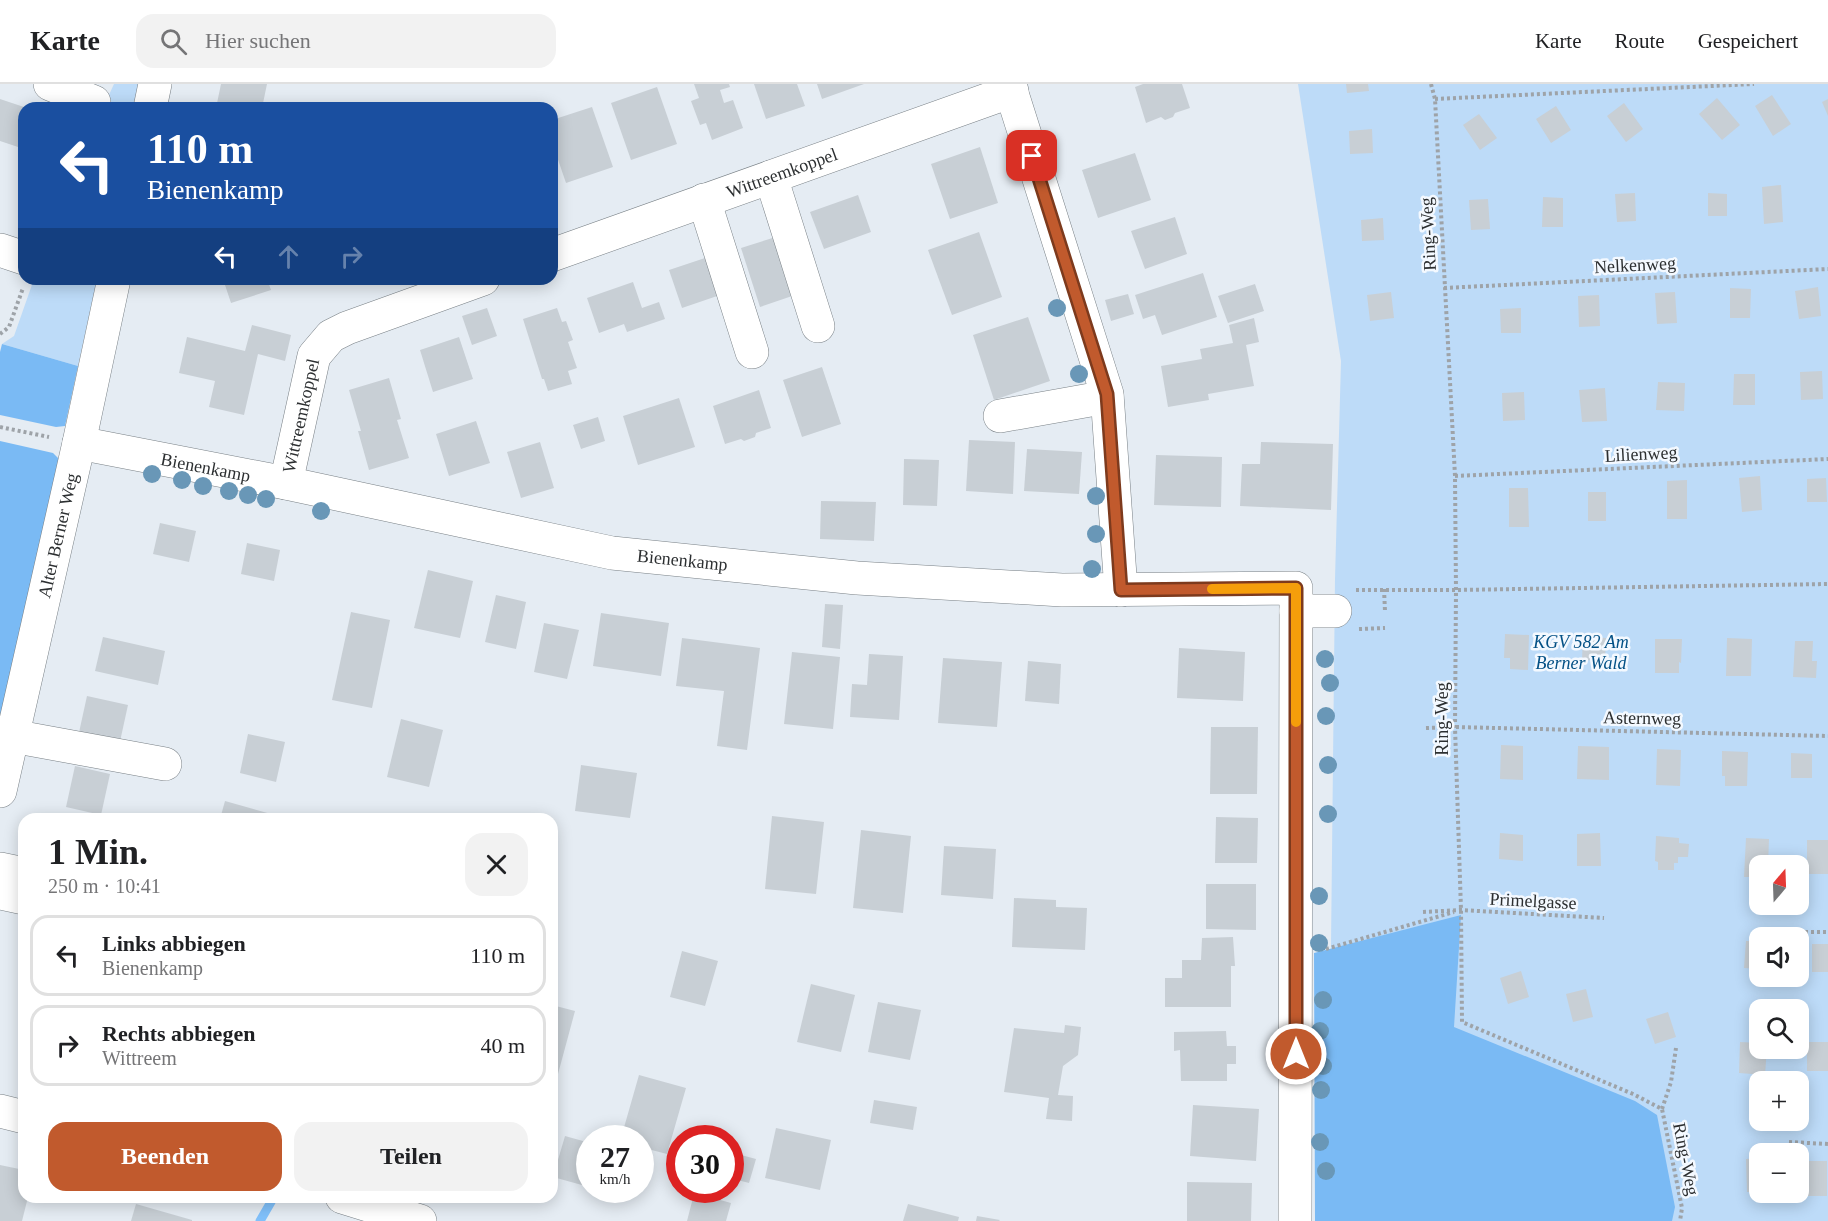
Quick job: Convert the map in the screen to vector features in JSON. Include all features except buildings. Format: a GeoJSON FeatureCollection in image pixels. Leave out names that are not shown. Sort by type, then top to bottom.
{"type":"FeatureCollection","features":[{"type":"Feature","properties":{"kind":"street"},"geometry":{"type":"LineString","coordinates":[[50,84],[94,102]]}},
{"type":"Feature","properties":{"kind":"street"},"geometry":{"type":"LineString","coordinates":[[151,102],[155,84]]}},
{"type":"Feature","properties":{"kind":"street"},"geometry":{"type":"LineString","coordinates":[[1011,88],[1107,397],[1121,590]]}},
{"type":"Feature","properties":{"kind":"street","name":"Wittreemkoppel"},"geometry":{"type":"LineString","coordinates":[[558,253],[1011,88]]}},
{"type":"Feature","properties":{"kind":"street"},"geometry":{"type":"LineString","coordinates":[[771,177],[818,326]]}},
{"type":"Feature","properties":{"kind":"street"},"geometry":{"type":"LineString","coordinates":[[704,200],[752,352]]}},
{"type":"Feature","properties":{"kind":"street"},"geometry":{"type":"LineString","coordinates":[[0,250],[18,256]]}},
{"type":"Feature","properties":{"kind":"street","name":"Alter Berner Weg"},"geometry":{"type":"LineString","coordinates":[[0,791],[113,285]]}},
{"type":"Feature","properties":{"kind":"street","name":"Wittreemkoppel"},"geometry":{"type":"LineString","coordinates":[[286,483],[314,356],[331,336],[347,328],[466,285]]}},
{"type":"Feature","properties":{"kind":"street"},"geometry":{"type":"LineString","coordinates":[[1000,416],[1107,397]]}},
{"type":"Feature","properties":{"kind":"street","name":"Bienenkamp"},"geometry":{"type":"LineString","coordinates":[[79,443],[286,483],[612,554],[857,578],[1062,590],[1121,590],[1341,601]]}},
{"type":"Feature","properties":{"kind":"street"},"geometry":{"type":"LineString","coordinates":[[1295,1221],[1296,600]]}},
{"type":"Feature","properties":{"kind":"street"},"geometry":{"type":"LineString","coordinates":[[12,736],[165,764]]}},
{"type":"Feature","properties":{"kind":"street"},"geometry":{"type":"LineString","coordinates":[[0,869],[18,873]]}},
{"type":"Feature","properties":{"kind":"street"},"geometry":{"type":"LineString","coordinates":[[0,893],[18,897]]}},
{"type":"Feature","properties":{"kind":"street"},"geometry":{"type":"LineString","coordinates":[[0,1111],[18,1116]]}},
{"type":"Feature","properties":{"kind":"street"},"geometry":{"type":"LineString","coordinates":[[362,1203],[420,1221]]}},
{"type":"Feature","properties":{"kind":"path","name":"Ring-Weg"},"geometry":{"type":"LineString","coordinates":[[1431,84],[1435,99],[1455,476],[1455,727],[1462,1022],[1662,1108],[1682,1208],[1680,1221]]}},
{"type":"Feature","properties":{"kind":"path"},"geometry":{"type":"LineString","coordinates":[[1435,99],[1754,84]]}},
{"type":"Feature","properties":{"kind":"path","name":"Nelkenweg"},"geometry":{"type":"LineString","coordinates":[[1444,288],[1828,269]]}},
{"type":"Feature","properties":{"kind":"path"},"geometry":{"type":"LineString","coordinates":[[0,334],[9,327],[24,285]]}},
{"type":"Feature","properties":{"kind":"path"},"geometry":{"type":"LineString","coordinates":[[0,427],[79,443]]}},
{"type":"Feature","properties":{"kind":"path","name":"Lilienweg"},"geometry":{"type":"LineString","coordinates":[[1455,476],[1828,459]]}},
{"type":"Feature","properties":{"kind":"path"},"geometry":{"type":"LineString","coordinates":[[1341,601],[1384,589],[1456,590],[1828,584]]}},
{"type":"Feature","properties":{"kind":"path"},"geometry":{"type":"LineString","coordinates":[[1384,589],[1385,611]]}},
{"type":"Feature","properties":{"kind":"path","name":"Asternweg"},"geometry":{"type":"LineString","coordinates":[[1426,728],[1828,736]]}},
{"type":"Feature","properties":{"kind":"path"},"geometry":{"type":"LineString","coordinates":[[1296,958],[1461,910]]}},
{"type":"Feature","properties":{"kind":"path"},"geometry":{"type":"LineString","coordinates":[[1423,912],[1461,910]]}},
{"type":"Feature","properties":{"kind":"path","name":"Primelgasse"},"geometry":{"type":"LineString","coordinates":[[1461,910],[1604,918]]}},
{"type":"Feature","properties":{"kind":"path"},"geometry":{"type":"LineString","coordinates":[[1809,932],[1828,932]]}},
{"type":"Feature","properties":{"kind":"path"},"geometry":{"type":"LineString","coordinates":[[1662,1108],[1671,1082],[1676,1048]]}},
{"type":"Feature","properties":{"kind":"path"},"geometry":{"type":"LineString","coordinates":[[1789,1142],[1828,1144]]}},
{"type":"Feature","properties":{"kind":"green space"},"geometry":{"type":"Polygon","coordinates":[[[114,84],[148,84],[138,102],[106,102],[114,84]]]}},
{"type":"Feature","properties":{"kind":"green space","name":"KGV 582 Am Berner Wald"},"geometry":{"type":"Polygon","coordinates":[[[1298,84],[1828,84],[1828,1221],[1328,1221],[1335,579],[1341,361],[1298,84]]]}},
{"type":"Feature","properties":{"kind":"green space"},"geometry":{"type":"Polygon","coordinates":[[[32,285],[96,285],[78,366],[2,344],[14,336],[32,285]]]}},
{"type":"Feature","properties":{"kind":"shaded area"},"geometry":{"type":"Polygon","coordinates":[[[2,344],[78,366],[65,426],[56,427],[0,415],[2,344]]]}},
{"type":"Feature","properties":{"kind":"shaded area"},"geometry":{"type":"Polygon","coordinates":[[[0,441],[53,453],[59,459],[0,726],[0,441]]]}},
{"type":"Feature","properties":{"kind":"shaded area"},"geometry":{"type":"Polygon","coordinates":[[[1461,915],[1454,1027],[1635,1101],[1657,1115],[1675,1207],[1672,1221],[1315,1221],[1314,953],[1461,915]]]}},
{"type":"Feature","properties":{"kind":"waterway"},"geometry":{"type":"LineString","coordinates":[[260,1221],[270,1203]]}},
{"type":"Feature","properties":{"kind":"slow traffic"},"geometry":{"type":"LineString","coordinates":[[1212,589],[1296,588],[1296,722]]}},
{"type":"Feature","properties":{"kind":"route"},"geometry":{"type":"LineString","coordinates":[[1032,156],[1107,394],[1121,590],[1296,588],[1296,1054]]}}]}
